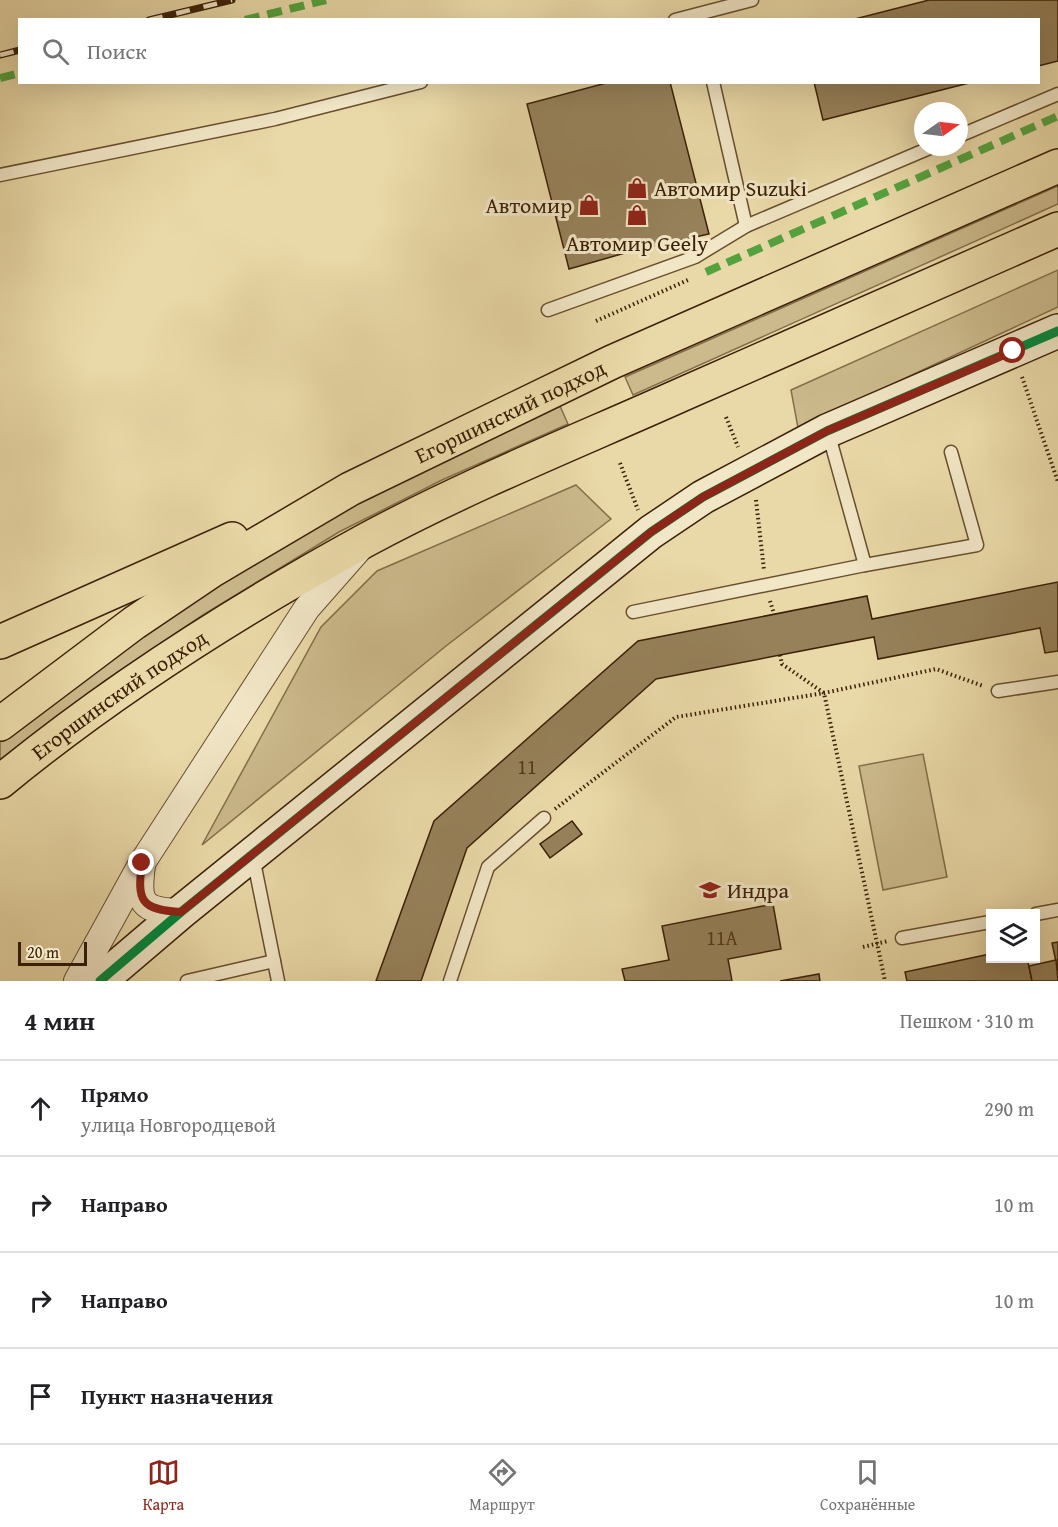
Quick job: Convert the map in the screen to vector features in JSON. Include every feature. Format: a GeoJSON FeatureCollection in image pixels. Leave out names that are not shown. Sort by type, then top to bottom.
{"type":"FeatureCollection","features":[{"type":"Feature","properties":{"kind":"main road","name":"Егоршинский подход"},"geometry":{"type":"LineString","coordinates":[[0,723],[134,623],[212,571],[350,489],[612,362],[1058,166]]}},
{"type":"Feature","properties":{"kind":"main road","name":"Егоршинский подход"},"geometry":{"type":"LineString","coordinates":[[0,782],[62,731],[189,646],[237,615],[368,539],[583,436],[1058,229]]}},
{"type":"Feature","properties":{"kind":"main road"},"geometry":{"type":"LineString","coordinates":[[0,642],[350,489]]}},
{"type":"Feature","properties":{"kind":"street"},"geometry":{"type":"LineString","coordinates":[[100,981],[181,912],[626,549],[703,497],[827,431],[1013,351],[1055,336]]}},
{"type":"Feature","properties":{"kind":"street"},"geometry":{"type":"LineString","coordinates":[[77,981],[142,863],[307,608],[368,539]]}},
{"type":"Feature","properties":{"kind":"street"},"geometry":{"type":"LineString","coordinates":[[142,863],[138,891],[144,903],[154,909],[181,912]]}},
{"type":"Feature","properties":{"kind":"lane"},"geometry":{"type":"LineString","coordinates":[[700,16],[752,0]]}},
{"type":"Feature","properties":{"kind":"lane"},"geometry":{"type":"LineString","coordinates":[[0,175],[274,119],[413,84]]}},
{"type":"Feature","properties":{"kind":"lane"},"geometry":{"type":"LineString","coordinates":[[713,84],[746,226]]}},
{"type":"Feature","properties":{"kind":"lane"},"geometry":{"type":"LineString","coordinates":[[968,132],[1058,94]]}},
{"type":"Feature","properties":{"kind":"lane"},"geometry":{"type":"LineString","coordinates":[[548,310],[695,257],[746,226],[914,155]]}},
{"type":"Feature","properties":{"kind":"lane"},"geometry":{"type":"LineString","coordinates":[[827,431],[865,565]]}},
{"type":"Feature","properties":{"kind":"lane"},"geometry":{"type":"LineString","coordinates":[[633,612],[977,545],[951,452]]}},
{"type":"Feature","properties":{"kind":"lane"},"geometry":{"type":"LineString","coordinates":[[998,691],[1058,682]]}},
{"type":"Feature","properties":{"kind":"lane"},"geometry":{"type":"LineString","coordinates":[[450,981],[488,867],[544,818]]}},
{"type":"Feature","properties":{"kind":"lane"},"geometry":{"type":"LineString","coordinates":[[252,856],[278,981]]}},
{"type":"Feature","properties":{"kind":"lane"},"geometry":{"type":"LineString","coordinates":[[1040,913],[1058,910]]}},
{"type":"Feature","properties":{"kind":"lane"},"geometry":{"type":"LineString","coordinates":[[902,938],[986,923]]}},
{"type":"Feature","properties":{"kind":"lane"},"geometry":{"type":"LineString","coordinates":[[187,981],[274,962]]}},
{"type":"Feature","properties":{"kind":"path"},"geometry":{"type":"LineString","coordinates":[[596,321],[706,272],[695,257]]}},
{"type":"Feature","properties":{"kind":"path"},"geometry":{"type":"LineString","coordinates":[[1013,351],[1058,482]]}},
{"type":"Feature","properties":{"kind":"path"},"geometry":{"type":"LineString","coordinates":[[726,417],[741,454]]}},
{"type":"Feature","properties":{"kind":"path"},"geometry":{"type":"LineString","coordinates":[[620,463],[638,510]]}},
{"type":"Feature","properties":{"kind":"path"},"geometry":{"type":"LineString","coordinates":[[755,494],[766,585],[774,614]]}},
{"type":"Feature","properties":{"kind":"path"},"geometry":{"type":"LineString","coordinates":[[780,655],[782,664],[824,693],[885,981]]}},
{"type":"Feature","properties":{"kind":"path"},"geometry":{"type":"LineString","coordinates":[[544,818],[676,717],[824,693],[936,669],[998,691]]}},
{"type":"Feature","properties":{"kind":"path"},"geometry":{"type":"LineString","coordinates":[[863,947],[902,938]]}},
{"type":"Feature","properties":{"kind":"shaded area"},"geometry":{"type":"Polygon","coordinates":[[[1058,186],[1058,204],[633,395],[625,377],[1058,186]]]}},
{"type":"Feature","properties":{"kind":"shaded area"},"geometry":{"type":"Polygon","coordinates":[[[1058,270],[1058,307],[798,428],[791,390],[1058,270]]]}},
{"type":"Feature","properties":{"kind":"shaded area"},"geometry":{"type":"Polygon","coordinates":[[[560,406],[568,424],[442,480],[339,532],[203,615],[103,682],[0,764],[0,738],[192,597],[329,516],[560,406]]]}},
{"type":"Feature","properties":{"kind":"shaded area"},"geometry":{"type":"Polygon","coordinates":[[[576,485],[611,519],[446,646],[202,845],[321,627],[377,571],[576,485]]]}},
{"type":"Feature","properties":{"kind":"shaded area"},"geometry":{"type":"Polygon","coordinates":[[[923,754],[947,877],[883,890],[859,766],[923,754]]]}},
{"type":"Feature","properties":{"kind":"building"},"geometry":{"type":"Polygon","coordinates":[[[929,0],[1058,0],[1058,61],[1040,66],[1040,18],[859,18],[929,0]]]}},
{"type":"Feature","properties":{"kind":"building"},"geometry":{"type":"Polygon","coordinates":[[[602,84],[671,84],[709,234],[632,251],[569,269],[527,104],[602,84]]]}},
{"type":"Feature","properties":{"kind":"building"},"geometry":{"type":"Polygon","coordinates":[[[814,84],[965,84],[823,120],[814,84]]]}},
{"type":"Feature","properties":{"kind":"building"},"geometry":{"type":"Polygon","coordinates":[[[1058,582],[1058,651],[1045,653],[1040,628],[878,659],[874,637],[656,679],[467,848],[421,981],[376,981],[434,821],[638,641],[867,596],[872,619],[1058,582]]]}},
{"type":"Feature","properties":{"kind":"building"},"geometry":{"type":"Polygon","coordinates":[[[572,821],[582,834],[550,858],[540,844],[572,821]]]}},
{"type":"Feature","properties":{"kind":"building"},"geometry":{"type":"Polygon","coordinates":[[[773,904],[781,949],[728,959],[732,981],[625,981],[622,969],[669,960],[662,926],[773,904]]]}},
{"type":"Feature","properties":{"kind":"building"},"geometry":{"type":"Polygon","coordinates":[[[1058,942],[1058,971],[1052,943],[1058,942]]]}},
{"type":"Feature","properties":{"kind":"building"},"geometry":{"type":"Polygon","coordinates":[[[986,955],[986,963],[1028,963],[1032,981],[907,981],[905,972],[986,955]]]}},
{"type":"Feature","properties":{"kind":"building"},"geometry":{"type":"Polygon","coordinates":[[[1056,960],[1058,981],[1032,981],[1029,966],[1056,960]]]}},
{"type":"Feature","properties":{"kind":"building"},"geometry":{"type":"Polygon","coordinates":[[[819,974],[820,981],[780,981],[819,974]]]}},
{"type":"Feature","properties":{"kind":"railway"},"geometry":{"type":"LineString","coordinates":[[157,18],[232,0]]}},
{"type":"Feature","properties":{"kind":"railway"},"geometry":{"type":"LineString","coordinates":[[0,55],[18,50]]}},
{"type":"Feature","properties":{"kind":"marked path"},"geometry":{"type":"LineString","coordinates":[[253,18],[326,0]]}},
{"type":"Feature","properties":{"kind":"marked path"},"geometry":{"type":"LineString","coordinates":[[0,78],[18,74]]}},
{"type":"Feature","properties":{"kind":"marked path"},"geometry":{"type":"LineString","coordinates":[[706,272],[1058,116]]}},
{"type":"Feature","properties":{"kind":"cycle path"},"geometry":{"type":"LineString","coordinates":[[100,981],[181,912],[651,532],[703,497],[827,431],[1058,331]]}},
{"type":"Feature","properties":{"kind":"place","name":"Автомир Suzuki"},"geometry":{"type":"Point","coordinates":[637,188]}},
{"type":"Feature","properties":{"kind":"place","name":"Автомир"},"geometry":{"type":"Point","coordinates":[589,205]}},
{"type":"Feature","properties":{"kind":"place","name":"Автомир Geely"},"geometry":{"type":"Point","coordinates":[637,215]}},
{"type":"Feature","properties":{"kind":"place","name":"Индра"},"geometry":{"type":"Point","coordinates":[710,890]}},
{"type":"Feature","properties":{"kind":"route"},"geometry":{"type":"LineString","coordinates":[[142,863],[138,891],[144,903],[154,909],[181,912],[626,549],[651,532],[703,497],[827,431],[1013,351]]}}]}
